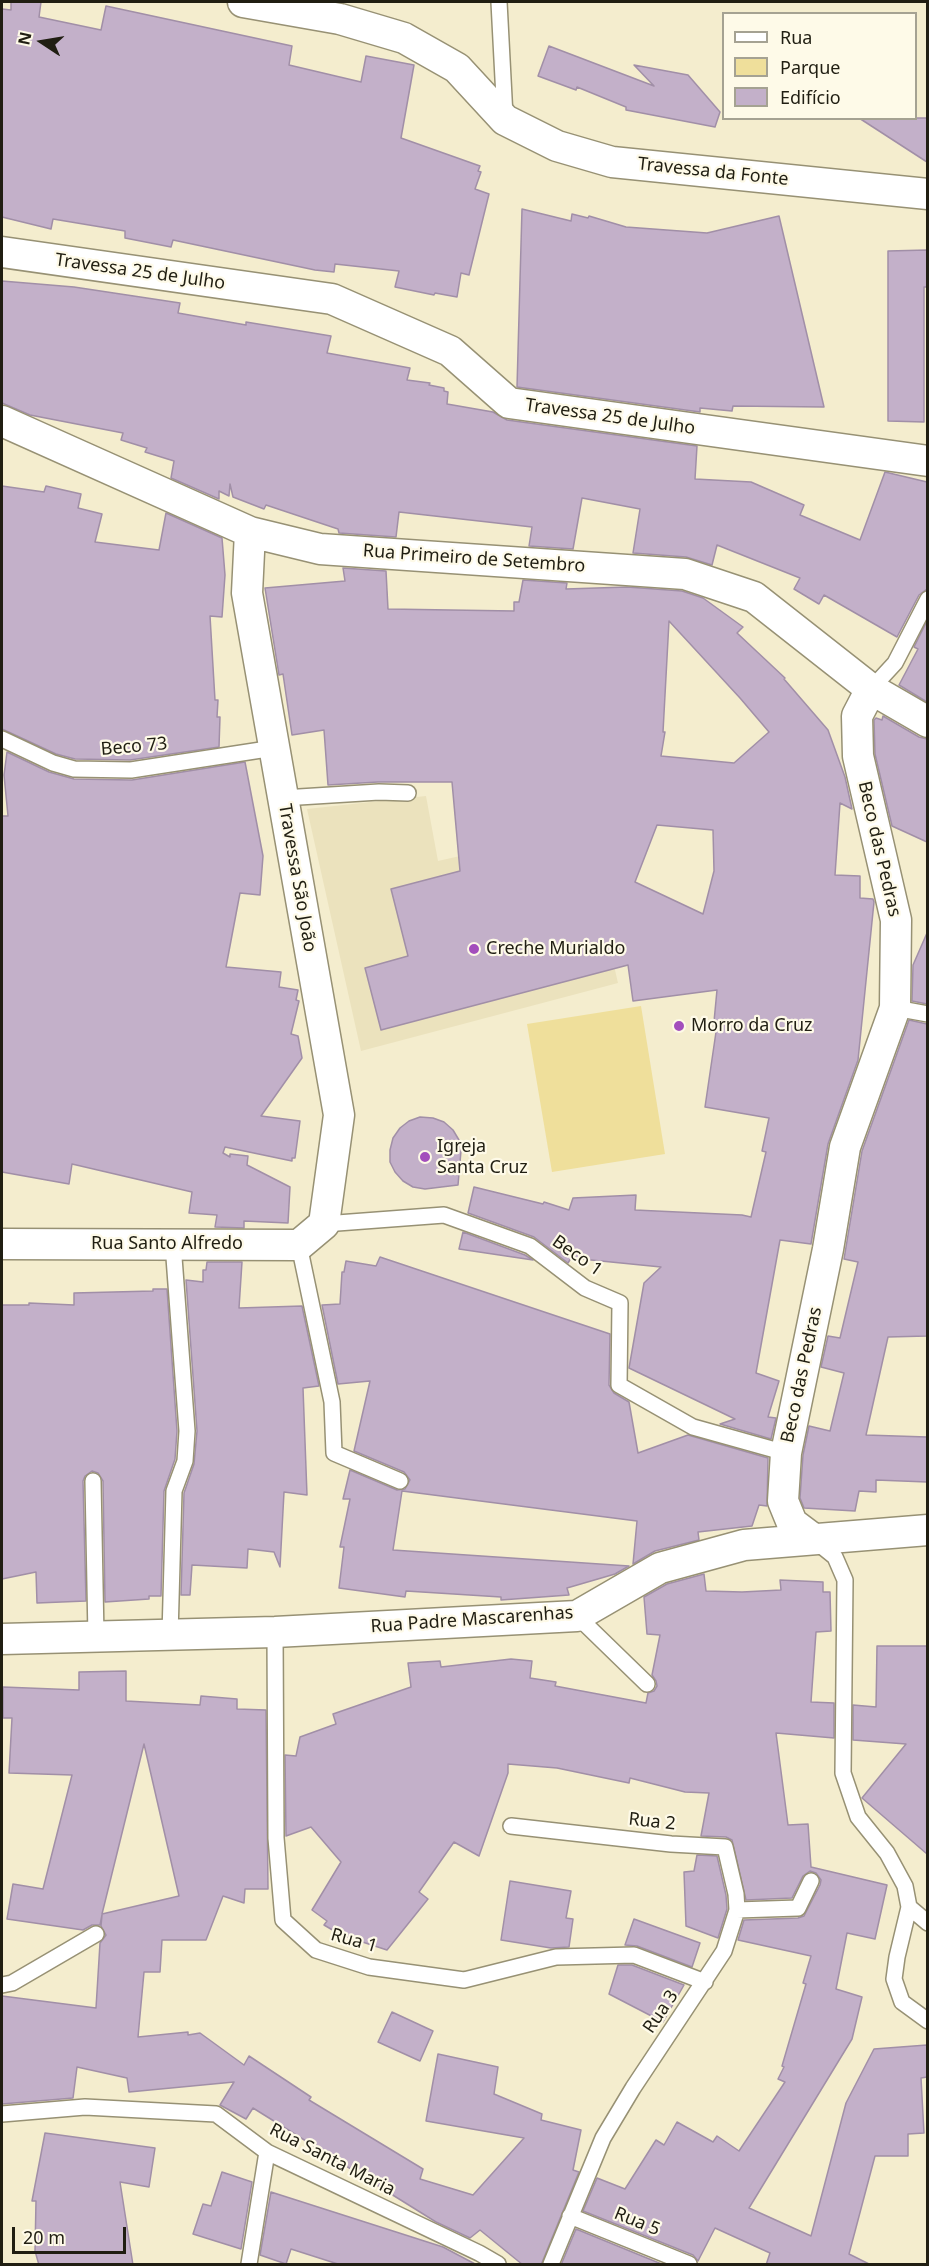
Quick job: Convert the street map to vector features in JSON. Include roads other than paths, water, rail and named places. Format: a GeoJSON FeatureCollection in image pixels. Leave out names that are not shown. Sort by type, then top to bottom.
{"type":"FeatureCollection","features":[{"type":"Feature","properties":{"kind":"street"},"geometry":{"type":"LineString","coordinates":[[243,2],[340,18],[404,38],[457,68],[505,120]]}},
{"type":"Feature","properties":{"kind":"street","name":"Travessa da Fonte"},"geometry":{"type":"LineString","coordinates":[[505,120],[557,146],[612,162],[927,194]]}},
{"type":"Feature","properties":{"kind":"street","name":"Travessa 25 de Julho"},"geometry":{"type":"LineString","coordinates":[[2,252],[332,299],[450,351],[509,403],[927,461]]}},
{"type":"Feature","properties":{"kind":"street","name":"Rua Primeiro de Setembro"},"geometry":{"type":"LineString","coordinates":[[2,421],[250,532],[320,549],[685,574],[754,597],[871,688],[927,722]]}},
{"type":"Feature","properties":{"kind":"street","name":"Travessa São João"},"geometry":{"type":"LineString","coordinates":[[250,532],[248,593],[339,1115],[324,1224]]}},
{"type":"Feature","properties":{"kind":"street","name":"Beco das Pedras"},"geometry":{"type":"LineString","coordinates":[[812,1538],[792,1523],[783,1502],[786,1453],[828,1249],[845,1147],[895,1008],[896,920],[858,756],[857,716],[871,688]]}},
{"type":"Feature","properties":{"kind":"street"},"geometry":{"type":"LineString","coordinates":[[299,1245],[324,1224]]}},
{"type":"Feature","properties":{"kind":"street","name":"Rua Santo Alfredo"},"geometry":{"type":"LineString","coordinates":[[2,1244],[299,1245]]}},
{"type":"Feature","properties":{"kind":"street","name":"Rua Padre Mascarenhas"},"geometry":{"type":"LineString","coordinates":[[2,1639],[275,1632],[577,1616],[660,1568],[744,1545],[927,1530]]}},
{"type":"Feature","properties":{"kind":"lane"},"geometry":{"type":"LineString","coordinates":[[499,2],[505,120]]}},
{"type":"Feature","properties":{"kind":"lane"},"geometry":{"type":"LineString","coordinates":[[927,451],[927,461]]}},
{"type":"Feature","properties":{"kind":"lane"},"geometry":{"type":"LineString","coordinates":[[871,688],[895,663],[927,599]]}},
{"type":"Feature","properties":{"kind":"lane","name":"Beco 73"},"geometry":{"type":"LineString","coordinates":[[2,739],[53,763],[74,769],[131,770],[274,748]]}},
{"type":"Feature","properties":{"kind":"lane"},"geometry":{"type":"LineString","coordinates":[[283,798],[379,792],[408,793]]}},
{"type":"Feature","properties":{"kind":"lane"},"geometry":{"type":"LineString","coordinates":[[895,1008],[927,1014]]}},
{"type":"Feature","properties":{"kind":"lane","name":"Beco 1"},"geometry":{"type":"LineString","coordinates":[[324,1224],[444,1215],[530,1246],[585,1288],[620,1303],[619,1385],[693,1427],[786,1453]]}},
{"type":"Feature","properties":{"kind":"lane"},"geometry":{"type":"LineString","coordinates":[[170,1635],[174,1491],[185,1461],[187,1431],[173,1244]]}},
{"type":"Feature","properties":{"kind":"lane"},"geometry":{"type":"LineString","coordinates":[[299,1245],[332,1402],[334,1453],[400,1481]]}},
{"type":"Feature","properties":{"kind":"lane"},"geometry":{"type":"LineString","coordinates":[[93,1481],[96,1637]]}},
{"type":"Feature","properties":{"kind":"lane","name":"Beco das Pedras"},"geometry":{"type":"LineString","coordinates":[[812,1538],[835,1557],[845,1580],[843,1773],[858,1817],[887,1853],[905,1886],[909,1907],[894,1978],[902,2002],[927,2021]]}},
{"type":"Feature","properties":{"kind":"lane"},"geometry":{"type":"LineString","coordinates":[[577,1616],[646,1684]]}},
{"type":"Feature","properties":{"kind":"lane","name":"Rua 1"},"geometry":{"type":"LineString","coordinates":[[275,1632],[276,1838],[283,1920],[316,1950],[369,1967],[464,1980],[556,1957],[634,1955],[705,1982]]}},
{"type":"Feature","properties":{"kind":"lane","name":"Rua 2"},"geometry":{"type":"LineString","coordinates":[[511,1826],[671,1844],[725,1847],[736,1894],[737,1910]]}},
{"type":"Feature","properties":{"kind":"lane"},"geometry":{"type":"LineString","coordinates":[[737,1910],[798,1908],[811,1881]]}},
{"type":"Feature","properties":{"kind":"lane"},"geometry":{"type":"LineString","coordinates":[[909,1907],[927,1923]]}},
{"type":"Feature","properties":{"kind":"lane","name":"Rua 3"},"geometry":{"type":"LineString","coordinates":[[551,2265],[603,2138],[633,2088],[724,1951],[737,1910]]}},
{"type":"Feature","properties":{"kind":"lane"},"geometry":{"type":"LineString","coordinates":[[2,1985],[12,1983],[96,1934]]}},
{"type":"Feature","properties":{"kind":"lane","name":"Rua Santa Maria"},"geometry":{"type":"LineString","coordinates":[[2,2114],[85,2107],[216,2114],[267,2152],[479,2253],[498,2265]]}},
{"type":"Feature","properties":{"kind":"lane"},"geometry":{"type":"LineString","coordinates":[[249,2265],[267,2152]]}},
{"type":"Feature","properties":{"kind":"lane","name":"Rua 5"},"geometry":{"type":"LineString","coordinates":[[570,2216],[689,2265]]}},
{"type":"Feature","properties":{"kind":"place","name":"Creche Murialdo"},"geometry":{"type":"Point","coordinates":[474,949]}},
{"type":"Feature","properties":{"kind":"place","name":"Morro da Cruz"},"geometry":{"type":"Point","coordinates":[679,1026]}},
{"type":"Feature","properties":{"kind":"place","name":"Igreja Santa Cruz"},"geometry":{"type":"Point","coordinates":[425,1157]}}]}
